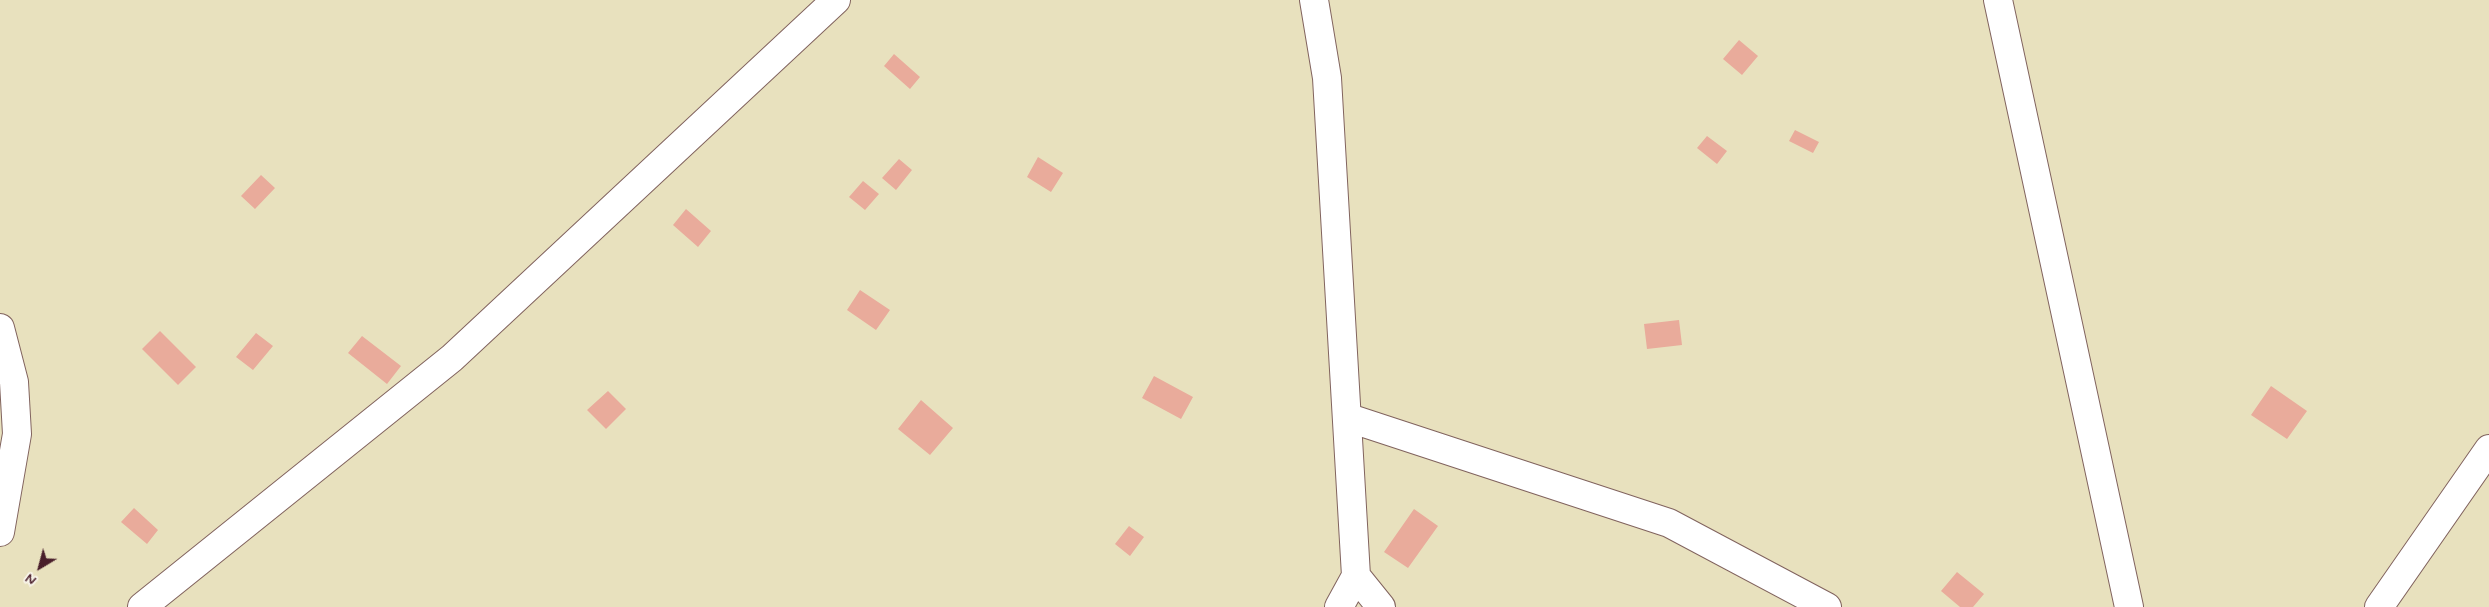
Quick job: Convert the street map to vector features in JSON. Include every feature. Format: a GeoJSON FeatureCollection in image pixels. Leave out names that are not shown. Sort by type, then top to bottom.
{"type":"FeatureCollection","features":[{"type":"Feature","properties":{"kind":"street"},"geometry":{"type":"LineString","coordinates":[[142,607],[452,358],[836,0]]}},
{"type":"Feature","properties":{"kind":"street"},"geometry":{"type":"LineString","coordinates":[[1314,0],[1328,78],[1349,418],[1356,576],[1339,607]]}},
{"type":"Feature","properties":{"kind":"street"},"geometry":{"type":"LineString","coordinates":[[1998,0],[2129,607]]}},
{"type":"Feature","properties":{"kind":"street"},"geometry":{"type":"LineString","coordinates":[[0,328],[14,382],[17,434],[0,532]]}},
{"type":"Feature","properties":{"kind":"street"},"geometry":{"type":"LineString","coordinates":[[1349,418],[1669,523],[1827,607]]}},
{"type":"Feature","properties":{"kind":"street"},"geometry":{"type":"LineString","coordinates":[[2379,607],[2489,449]]}},
{"type":"Feature","properties":{"kind":"street"},"geometry":{"type":"LineString","coordinates":[[1356,576],[1382,607]]}},
{"type":"Feature","properties":{"kind":"building"},"geometry":{"type":"Polygon","coordinates":[[[1739,40],[1758,56],[1742,75],[1723,59],[1739,40]]]}},
{"type":"Feature","properties":{"kind":"building"},"geometry":{"type":"Polygon","coordinates":[[[894,54],[920,77],[910,89],[884,66],[894,54]]]}},
{"type":"Feature","properties":{"kind":"building"},"geometry":{"type":"Polygon","coordinates":[[[1795,130],[1819,142],[1813,153],[1789,141],[1795,130]]]}},
{"type":"Feature","properties":{"kind":"building"},"geometry":{"type":"Polygon","coordinates":[[[1707,136],[1727,151],[1717,164],[1697,148],[1707,136]]]}},
{"type":"Feature","properties":{"kind":"building"},"geometry":{"type":"Polygon","coordinates":[[[1038,157],[1063,173],[1051,192],[1027,177],[1038,157]]]}},
{"type":"Feature","properties":{"kind":"building"},"geometry":{"type":"Polygon","coordinates":[[[899,159],[912,170],[896,190],[882,178],[899,159]]]}},
{"type":"Feature","properties":{"kind":"building"},"geometry":{"type":"Polygon","coordinates":[[[261,175],[275,188],[255,209],[241,196],[261,175]]]}},
{"type":"Feature","properties":{"kind":"building"},"geometry":{"type":"Polygon","coordinates":[[[863,181],[879,194],[865,210],[849,197],[863,181]]]}},
{"type":"Feature","properties":{"kind":"building"},"geometry":{"type":"Polygon","coordinates":[[[686,209],[711,231],[698,247],[673,225],[686,209]]]}},
{"type":"Feature","properties":{"kind":"building"},"geometry":{"type":"Polygon","coordinates":[[[860,290],[890,310],[876,330],[847,310],[860,290]]]}},
{"type":"Feature","properties":{"kind":"building"},"geometry":{"type":"Polygon","coordinates":[[[1679,320],[1682,345],[1647,349],[1644,324],[1679,320]]]}},
{"type":"Feature","properties":{"kind":"building"},"geometry":{"type":"Polygon","coordinates":[[[160,331],[196,367],[178,385],[142,349],[160,331]]]}},
{"type":"Feature","properties":{"kind":"building"},"geometry":{"type":"Polygon","coordinates":[[[256,333],[273,346],[253,370],[236,357],[256,333]]]}},
{"type":"Feature","properties":{"kind":"building"},"geometry":{"type":"Polygon","coordinates":[[[362,336],[401,366],[387,384],[348,353],[362,336]]]}},
{"type":"Feature","properties":{"kind":"building"},"geometry":{"type":"Polygon","coordinates":[[[1154,376],[1193,397],[1181,419],[1142,398],[1154,376]]]}},
{"type":"Feature","properties":{"kind":"building"},"geometry":{"type":"Polygon","coordinates":[[[2271,386],[2307,411],[2287,439],[2251,415],[2271,386]]]}},
{"type":"Feature","properties":{"kind":"building"},"geometry":{"type":"Polygon","coordinates":[[[608,391],[626,409],[606,429],[587,410],[608,391]]]}},
{"type":"Feature","properties":{"kind":"building"},"geometry":{"type":"Polygon","coordinates":[[[921,400],[953,428],[930,455],[898,429],[921,400]]]}},
{"type":"Feature","properties":{"kind":"building"},"geometry":{"type":"Polygon","coordinates":[[[134,508],[158,530],[147,544],[121,522],[134,508]]]}},
{"type":"Feature","properties":{"kind":"building"},"geometry":{"type":"Polygon","coordinates":[[[1414,509],[1438,526],[1408,568],[1384,552],[1414,509]]]}},
{"type":"Feature","properties":{"kind":"building"},"geometry":{"type":"Polygon","coordinates":[[[1129,526],[1144,537],[1130,556],[1115,544],[1129,526]]]}},
{"type":"Feature","properties":{"kind":"building"},"geometry":{"type":"Polygon","coordinates":[[[1957,572],[1984,594],[1973,607],[1960,607],[1941,591],[1957,572]]]}}]}
